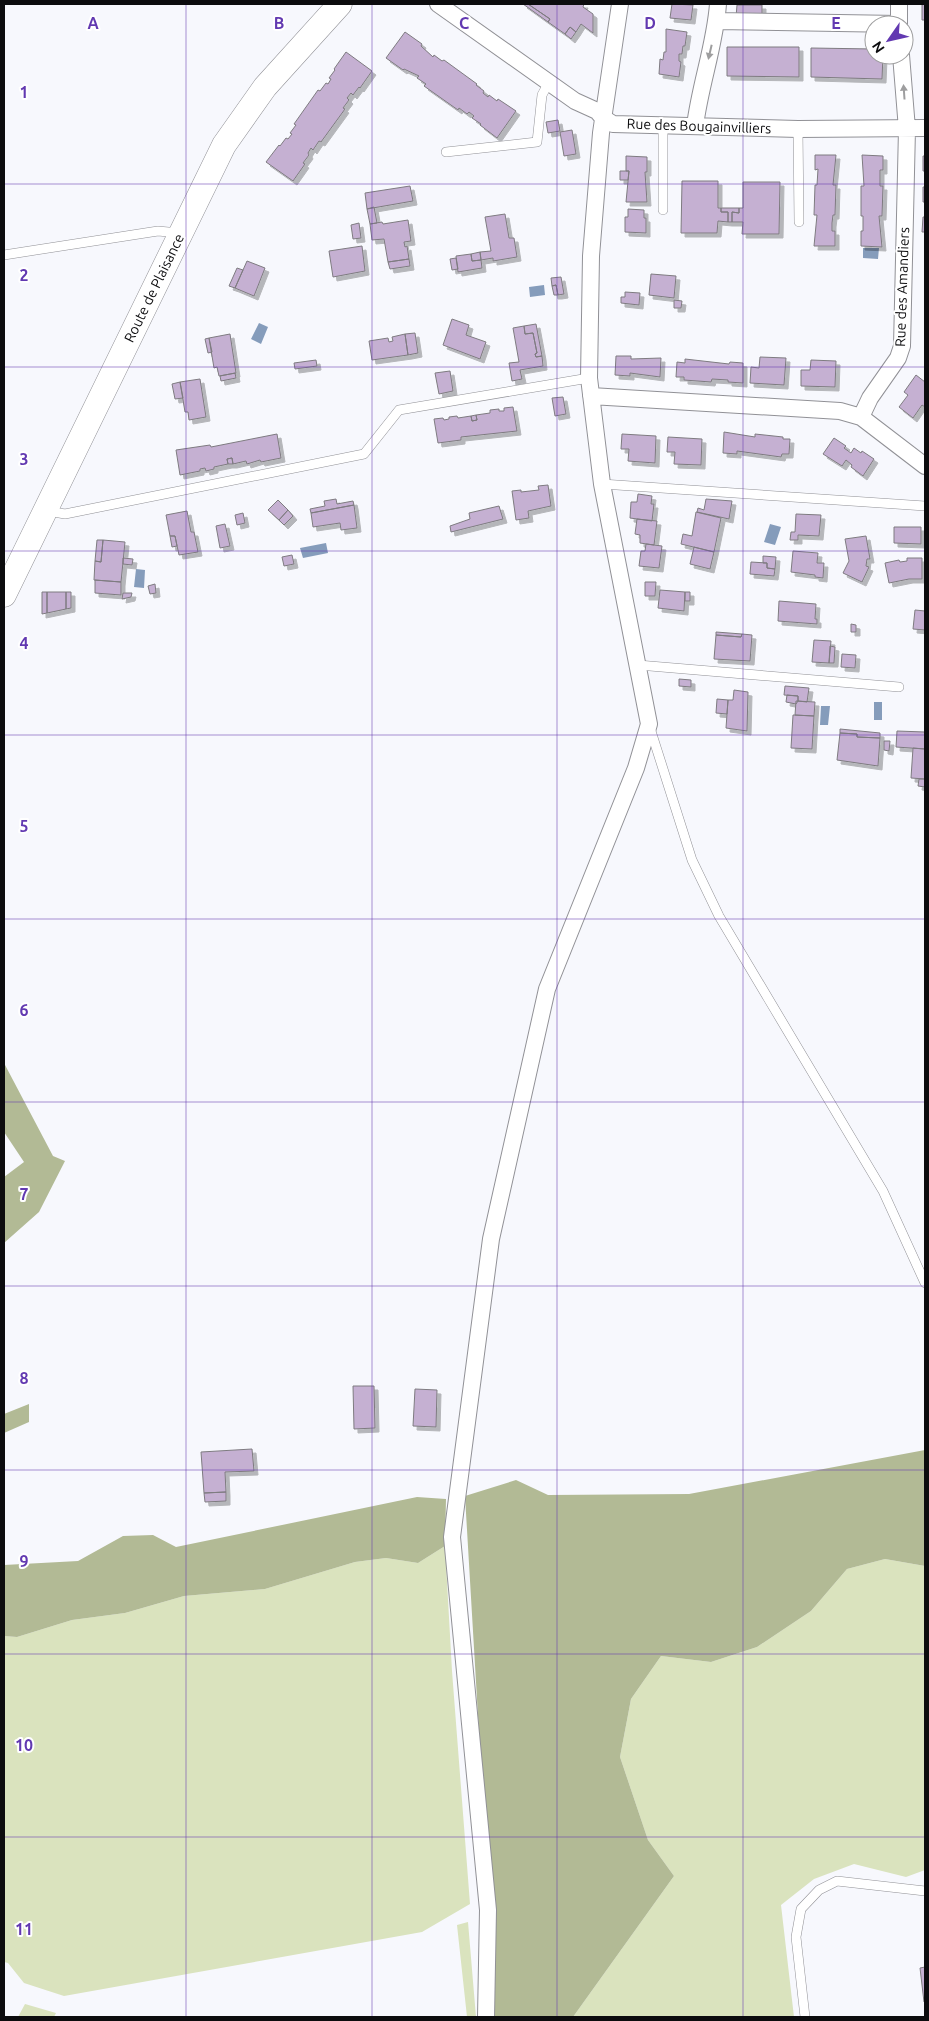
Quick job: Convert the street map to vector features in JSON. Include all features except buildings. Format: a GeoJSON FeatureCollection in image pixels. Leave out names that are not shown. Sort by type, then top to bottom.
{"type":"FeatureCollection","features":[{"type":"Feature","properties":{"kind":"main road","name":"Route de Plaisance"},"geometry":{"type":"LineString","coordinates":[[4,595],[224,146],[238,123],[265,87],[340,4]]}},
{"type":"Feature","properties":{"kind":"street","name":"Rue des Bougainvilliers"},"geometry":{"type":"LineString","coordinates":[[438,4],[576,101],[597,111],[602,117],[613,124],[798,129],[925,128]]}},
{"type":"Feature","properties":{"kind":"street"},"geometry":{"type":"LineString","coordinates":[[486,2017],[488,1910],[452,1537],[491,1239],[547,989],[636,768],[649,724],[602,484],[589,378],[591,256],[602,117],[620,4]]}},
{"type":"Feature","properties":{"kind":"street"},"geometry":{"type":"LineString","coordinates":[[695,126],[698,104],[717,21],[718,4]]}},
{"type":"Feature","properties":{"kind":"street"},"geometry":{"type":"LineString","coordinates":[[717,21],[864,24]]}},
{"type":"Feature","properties":{"kind":"street","name":"Rue des Amandiers"},"geometry":{"type":"LineString","coordinates":[[860,417],[870,398],[898,358],[902,346],[907,129],[903,65]]}},
{"type":"Feature","properties":{"kind":"street"},"geometry":{"type":"LineString","coordinates":[[591,396],[840,411],[860,417],[925,466]]}},
{"type":"Feature","properties":{"kind":"lane"},"geometry":{"type":"LineString","coordinates":[[446,152],[538,142],[542,95],[549,82]]}},
{"type":"Feature","properties":{"kind":"lane"},"geometry":{"type":"LineString","coordinates":[[663,125],[663,210]]}},
{"type":"Feature","properties":{"kind":"lane"},"geometry":{"type":"LineString","coordinates":[[798,129],[799,222]]}},
{"type":"Feature","properties":{"kind":"lane"},"geometry":{"type":"LineString","coordinates":[[4,255],[158,231],[181,234]]}},
{"type":"Feature","properties":{"kind":"lane"},"geometry":{"type":"LineString","coordinates":[[45,511],[65,514],[364,454],[399,410],[589,378]]}},
{"type":"Feature","properties":{"kind":"lane"},"geometry":{"type":"LineString","coordinates":[[602,484],[925,506]]}},
{"type":"Feature","properties":{"kind":"lane"},"geometry":{"type":"LineString","coordinates":[[638,665],[899,687]]}},
{"type":"Feature","properties":{"kind":"lane"},"geometry":{"type":"LineString","coordinates":[[649,724],[692,860],[719,916],[883,1191],[925,1283]]}},
{"type":"Feature","properties":{"kind":"lane"},"geometry":{"type":"LineString","coordinates":[[805,2017],[796,1937],[802,1909],[819,1890],[837,1881],[925,1890]]}},
{"type":"Feature","properties":{"kind":"green space"},"geometry":{"type":"Polygon","coordinates":[[[4,1063],[53,1156],[65,1161],[39,1212],[4,1243],[4,1177],[24,1162],[4,1132],[4,1063]]]}},
{"type":"Feature","properties":{"kind":"green space"},"geometry":{"type":"Polygon","coordinates":[[[29,1404],[29,1422],[4,1433],[4,1414],[29,1404]]]}},
{"type":"Feature","properties":{"kind":"green space"},"geometry":{"type":"Polygon","coordinates":[[[925,1450],[925,1566],[885,1559],[847,1569],[811,1611],[757,1647],[711,1662],[661,1656],[631,1699],[620,1757],[648,1840],[674,1876],[573,2017],[491,2017],[487,1868],[465,1496],[516,1480],[548,1495],[689,1494],[925,1450]]]}},
{"type":"Feature","properties":{"kind":"green space"},"geometry":{"type":"Polygon","coordinates":[[[417,1497],[446,1499],[445,1546],[418,1563],[386,1558],[355,1562],[265,1589],[184,1596],[125,1613],[72,1620],[17,1637],[4,1636],[4,1565],[78,1561],[123,1536],[153,1535],[176,1547],[417,1497]]]}},
{"type":"Feature","properties":{"kind":"green space"},"geometry":{"type":"Polygon","coordinates":[[[445,1546],[452,1671],[470,1904],[422,1932],[64,1996],[24,1983],[8,1963],[4,1962],[4,1636],[17,1637],[72,1620],[125,1613],[184,1596],[265,1589],[355,1562],[386,1558],[418,1563],[445,1546]]]}},
{"type":"Feature","properties":{"kind":"green space"},"geometry":{"type":"Polygon","coordinates":[[[885,1559],[925,1566],[925,1870],[906,1877],[854,1864],[814,1879],[781,1905],[794,2017],[573,2017],[674,1876],[648,1840],[620,1757],[631,1699],[661,1656],[711,1662],[757,1647],[811,1611],[847,1569],[885,1559]]]}},
{"type":"Feature","properties":{"kind":"green space"},"geometry":{"type":"Polygon","coordinates":[[[468,1922],[476,2017],[467,2017],[457,1925],[468,1922]]]}},
{"type":"Feature","properties":{"kind":"green space"},"geometry":{"type":"Polygon","coordinates":[[[25,2004],[56,2013],[54,2017],[18,2017],[25,2004]]]}},
{"type":"Feature","properties":{"kind":"water"},"geometry":{"type":"Polygon","coordinates":[[[863,248],[879,248],[878,259],[863,258],[863,248]]]}},
{"type":"Feature","properties":{"kind":"water"},"geometry":{"type":"Polygon","coordinates":[[[544,285],[545,295],[530,297],[529,287],[544,285]]]}},
{"type":"Feature","properties":{"kind":"water"},"geometry":{"type":"Polygon","coordinates":[[[259,323],[268,327],[261,344],[251,339],[259,323]]]}},
{"type":"Feature","properties":{"kind":"water"},"geometry":{"type":"Polygon","coordinates":[[[770,524],[781,527],[775,545],[764,542],[770,524]]]}},
{"type":"Feature","properties":{"kind":"water"},"geometry":{"type":"Polygon","coordinates":[[[326,543],[328,553],[303,558],[300,548],[326,543]]]}},
{"type":"Feature","properties":{"kind":"water"},"geometry":{"type":"Polygon","coordinates":[[[136,569],[145,570],[144,588],[134,587],[136,569]]]}},
{"type":"Feature","properties":{"kind":"water"},"geometry":{"type":"Polygon","coordinates":[[[874,702],[882,702],[882,720],[874,720],[874,702]]]}},
{"type":"Feature","properties":{"kind":"water"},"geometry":{"type":"Polygon","coordinates":[[[821,706],[830,706],[828,725],[820,725],[821,706]]]}}]}
